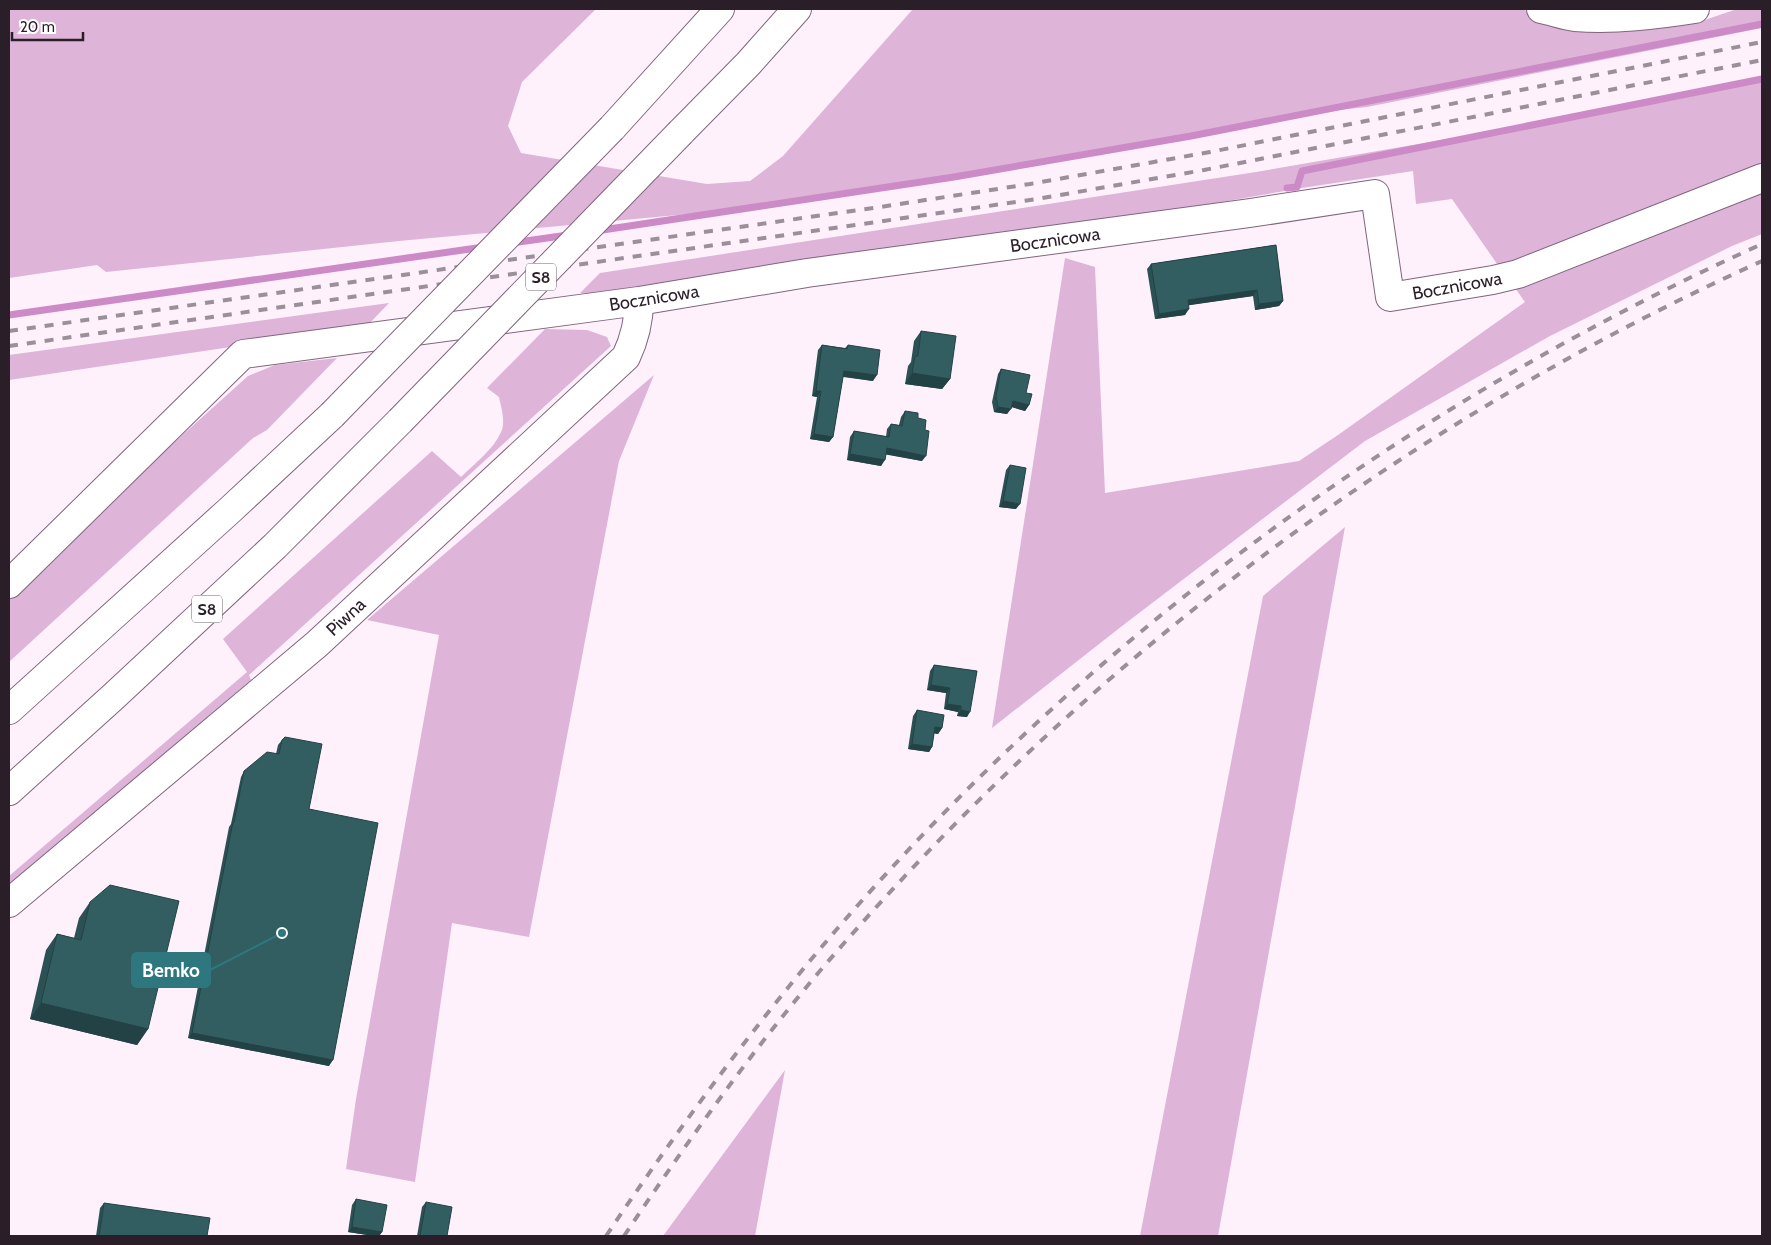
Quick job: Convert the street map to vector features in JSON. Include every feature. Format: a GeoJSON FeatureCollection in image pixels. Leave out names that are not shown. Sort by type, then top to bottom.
{"type":"FeatureCollection","features":[{"type":"Feature","properties":{"kind":"main road"},"geometry":{"type":"LineString","coordinates":[[9,710],[332,416],[612,128],[720,9]]}},
{"type":"Feature","properties":{"kind":"main road","name":"S8"},"geometry":{"type":"LineString","coordinates":[[9,791],[261,559],[400,421],[748,64],[797,9]]}},
{"type":"Feature","properties":{"kind":"main road"},"geometry":{"type":"LineString","coordinates":[[1541,9],[1574,17],[1656,15],[1695,9]]}},
{"type":"Feature","properties":{"kind":"main road","name":"Bocznicowa"},"geometry":{"type":"LineString","coordinates":[[9,584],[243,354],[639,301],[807,273],[1375,194],[1390,297],[1518,274],[1762,178]]}},
{"type":"Feature","properties":{"kind":"main road","name":"Piwna"},"geometry":{"type":"LineString","coordinates":[[9,902],[317,644],[626,357],[634,341],[639,320],[639,301]]}},
{"type":"Feature","properties":{"kind":"shaded area"},"geometry":{"type":"Polygon","coordinates":[[[9,9],[596,9],[522,82],[508,126],[521,153],[707,184],[750,181],[783,156],[913,9],[1520,9],[1590,27],[1699,22],[1737,9],[1762,9],[1762,28],[1367,107],[1330,111],[1217,134],[795,204],[399,241],[106,272],[97,265],[9,278],[9,9]]]}},
{"type":"Feature","properties":{"kind":"shaded area"},"geometry":{"type":"Polygon","coordinates":[[[1762,81],[1762,168],[1502,271],[1452,199],[1416,204],[1413,171],[1302,188],[1061,230],[600,295],[580,293],[600,273],[1256,172],[1674,100],[1762,81]]]}},
{"type":"Feature","properties":{"kind":"shaded area"},"geometry":{"type":"Polygon","coordinates":[[[1762,188],[1762,234],[1732,246],[1550,336],[1365,441],[1122,626],[992,728],[1065,258],[1095,267],[1105,493],[1299,461],[1525,302],[1515,288],[1762,188]]]}},
{"type":"Feature","properties":{"kind":"shaded area"},"geometry":{"type":"Polygon","coordinates":[[[389,303],[366,327],[9,380],[9,355],[389,303]]]}},
{"type":"Feature","properties":{"kind":"shaded area"},"geometry":{"type":"Polygon","coordinates":[[[545,329],[587,330],[607,337],[611,346],[249,675],[251,680],[9,886],[9,876],[247,672],[223,639],[432,451],[461,477],[483,456],[498,438],[503,424],[499,397],[487,388],[545,329]]]}},
{"type":"Feature","properties":{"kind":"shaded area"},"geometry":{"type":"Polygon","coordinates":[[[337,358],[267,430],[253,438],[9,662],[9,599],[119,492],[248,376],[275,365],[337,358]]]}},
{"type":"Feature","properties":{"kind":"shaded area"},"geometry":{"type":"Polygon","coordinates":[[[654,375],[619,461],[529,937],[452,923],[415,1182],[346,1169],[356,1099],[439,635],[367,620],[654,375]]]}},
{"type":"Feature","properties":{"kind":"shaded area"},"geometry":{"type":"Polygon","coordinates":[[[1345,527],[1218,1236],[1140,1236],[1263,596],[1345,527]]]}},
{"type":"Feature","properties":{"kind":"shaded area"},"geometry":{"type":"Polygon","coordinates":[[[785,1070],[755,1236],[663,1236],[785,1070]]]}},
{"type":"Feature","properties":{"kind":"building"},"geometry":{"type":"Polygon","coordinates":[[[1276,245],[1283,301],[1259,304],[1257,290],[1188,300],[1189,309],[1159,314],[1151,264],[1276,245]]]}},
{"type":"Feature","properties":{"kind":"building"},"geometry":{"type":"Polygon","coordinates":[[[921,331],[956,336],[950,379],[912,373],[915,356],[918,356],[921,331]]]}},
{"type":"Feature","properties":{"kind":"building"},"geometry":{"type":"Polygon","coordinates":[[[822,345],[847,349],[848,345],[880,350],[877,375],[844,371],[833,437],[814,434],[821,391],[816,391],[822,345]]]}},
{"type":"Feature","properties":{"kind":"building"},"geometry":{"type":"Polygon","coordinates":[[[1001,369],[1030,375],[1026,393],[1032,394],[1029,405],[1013,401],[1011,409],[998,407],[996,396],[1001,369]]]}},
{"type":"Feature","properties":{"kind":"building"},"geometry":{"type":"Polygon","coordinates":[[[905,411],[918,413],[918,418],[926,420],[925,430],[929,431],[926,456],[887,448],[885,460],[850,454],[854,431],[889,437],[891,424],[902,426],[905,411]]]}},
{"type":"Feature","properties":{"kind":"building"},"geometry":{"type":"Polygon","coordinates":[[[1010,465],[1026,468],[1020,504],[1003,501],[1010,465]]]}},
{"type":"Feature","properties":{"kind":"building"},"geometry":{"type":"Polygon","coordinates":[[[934,665],[977,671],[970,712],[961,710],[961,706],[947,704],[950,688],[931,685],[934,665]]]}},
{"type":"Feature","properties":{"kind":"building"},"geometry":{"type":"Polygon","coordinates":[[[917,710],[944,715],[942,728],[935,727],[932,747],[912,744],[917,710]]]}},
{"type":"Feature","properties":{"kind":"building"},"geometry":{"type":"Polygon","coordinates":[[[285,737],[322,744],[309,809],[378,823],[333,1060],[192,1033],[244,771],[267,752],[279,754],[282,740],[285,737]]]}},
{"type":"Feature","properties":{"kind":"building"},"geometry":{"type":"Polygon","coordinates":[[[110,885],[179,901],[148,1029],[41,1003],[57,934],[81,940],[90,902],[110,885]]]}},
{"type":"Feature","properties":{"kind":"building"},"geometry":{"type":"Polygon","coordinates":[[[356,1199],[387,1205],[382,1232],[352,1227],[356,1199]]]}},
{"type":"Feature","properties":{"kind":"building"},"geometry":{"type":"Polygon","coordinates":[[[426,1202],[452,1207],[447,1236],[420,1236],[426,1202]]]}},
{"type":"Feature","properties":{"kind":"building"},"geometry":{"type":"Polygon","coordinates":[[[104,1203],[210,1218],[207,1236],[99,1236],[104,1203]]]}},
{"type":"Feature","properties":{"kind":"waterway"},"geometry":{"type":"LineString","coordinates":[[596,231],[954,177],[1191,136],[1762,24]]}},
{"type":"Feature","properties":{"kind":"waterway"},"geometry":{"type":"LineString","coordinates":[[1287,188],[1297,187],[1302,171],[1762,79]]}},
{"type":"Feature","properties":{"kind":"waterway"},"geometry":{"type":"LineString","coordinates":[[512,243],[568,235]]}},
{"type":"Feature","properties":{"kind":"waterway"},"geometry":{"type":"LineString","coordinates":[[9,315],[484,247]]}},
{"type":"Feature","properties":{"kind":"railway"},"geometry":{"type":"LineString","coordinates":[[9,331],[1030,184],[1210,152],[1762,42]]}},
{"type":"Feature","properties":{"kind":"railway"},"geometry":{"type":"LineString","coordinates":[[9,346],[1037,199],[1204,170],[1762,60]]}},
{"type":"Feature","properties":{"kind":"railway"},"geometry":{"type":"LineString","coordinates":[[606,1236],[702,1100],[804,968],[904,855],[1011,747],[1124,646],[1242,552],[1366,464],[1494,383],[1626,310],[1762,244]]}},
{"type":"Feature","properties":{"kind":"railway"},"geometry":{"type":"LineString","coordinates":[[624,1236],[718,1101],[819,972],[919,861],[1025,756],[1136,657],[1252,564],[1372,478],[1498,399],[1628,326],[1762,261]]}},
{"type":"Feature","properties":{"kind":"place","name":"Bemko"},"geometry":{"type":"Point","coordinates":[282,933]}}]}
